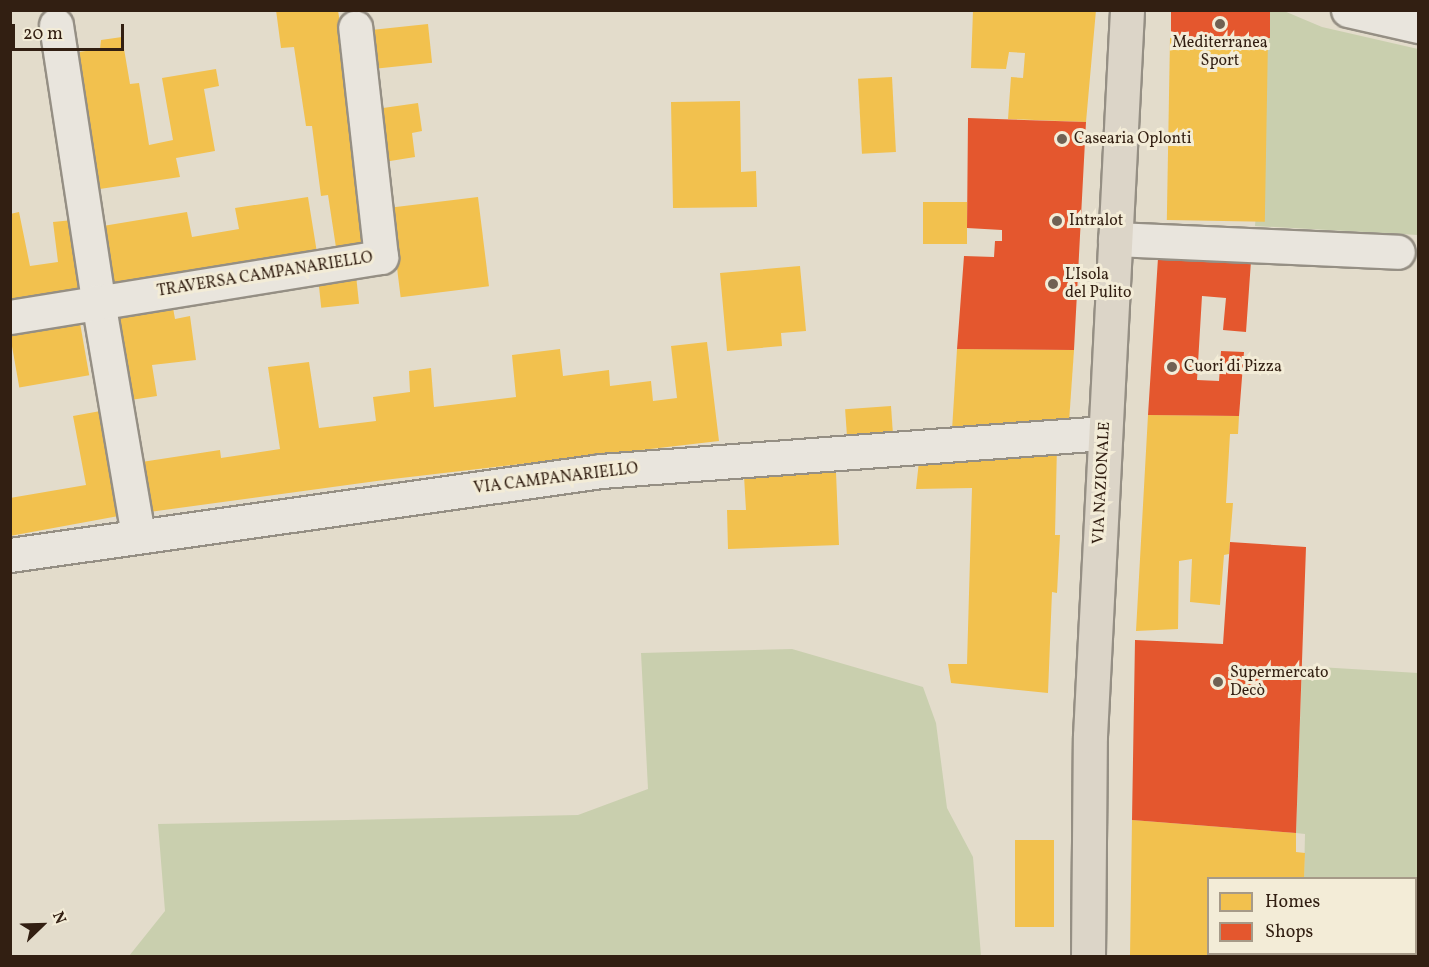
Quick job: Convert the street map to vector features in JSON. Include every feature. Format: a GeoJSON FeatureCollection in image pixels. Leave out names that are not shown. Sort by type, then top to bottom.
{"type":"FeatureCollection","features":[{"type":"Feature","properties":{"kind":"main road","name":"VIA NAZIONALE"},"geometry":{"type":"LineString","coordinates":[[1088,957],[1090,736],[1127,10]]}},
{"type":"Feature","properties":{"kind":"street"},"geometry":{"type":"LineString","coordinates":[[1348,10],[1419,26]]}},
{"type":"Feature","properties":{"kind":"street"},"geometry":{"type":"LineString","coordinates":[[56,25],[98,301],[138,535]]}},
{"type":"Feature","properties":{"kind":"street","name":"TRAVERSA CAMPANARIELLO"},"geometry":{"type":"LineString","coordinates":[[10,317],[381,257],[355,27]]}},
{"type":"Feature","properties":{"kind":"street"},"geometry":{"type":"LineString","coordinates":[[1116,240],[1398,252]]}},
{"type":"Feature","properties":{"kind":"street","name":"VIA CAMPANARIELLO"},"geometry":{"type":"LineString","coordinates":[[10,555],[601,471],[1104,434]]}},
{"type":"Feature","properties":{"kind":"green space"},"geometry":{"type":"Polygon","coordinates":[[[1270,11],[1284,11],[1322,27],[1418,49],[1418,235],[1255,226],[1270,11]]]}},
{"type":"Feature","properties":{"kind":"green space"},"geometry":{"type":"Polygon","coordinates":[[[792,649],[923,687],[936,723],[947,808],[973,857],[981,956],[129,956],[165,911],[158,824],[578,815],[648,789],[641,653],[792,649]]]}},
{"type":"Feature","properties":{"kind":"green space"},"geometry":{"type":"Polygon","coordinates":[[[1302,666],[1418,673],[1418,956],[1262,956],[1417,955],[1417,877],[1304,877],[1305,834],[1296,833],[1302,666]]]}},
{"type":"Feature","properties":{"kind":"building: Homes"},"geometry":{"type":"Polygon","coordinates":[[[276,10],[338,10],[372,249],[337,254],[328,195],[321,196],[312,126],[306,126],[294,47],[281,48],[276,10]]]}},
{"type":"Feature","properties":{"kind":"building: Homes"},"geometry":{"type":"Polygon","coordinates":[[[973,10],[1096,10],[1086,122],[1008,119],[1011,77],[1023,78],[1025,53],[1009,52],[1006,69],[971,68],[973,10]]]}},
{"type":"Feature","properties":{"kind":"building: Homes"},"geometry":{"type":"Polygon","coordinates":[[[428,24],[432,63],[370,69],[366,30],[428,24]]]}},
{"type":"Feature","properties":{"kind":"building: Homes"},"geometry":{"type":"Polygon","coordinates":[[[122,37],[130,84],[139,83],[149,145],[173,140],[162,78],[216,69],[219,86],[204,89],[215,151],[176,158],[180,177],[93,190],[72,53],[100,49],[101,40],[122,37]]]}},
{"type":"Feature","properties":{"kind":"building: Homes"},"geometry":{"type":"Polygon","coordinates":[[[1170,38],[1268,40],[1265,222],[1167,220],[1170,38]]]}},
{"type":"Feature","properties":{"kind":"building: Homes"},"geometry":{"type":"Polygon","coordinates":[[[892,77],[896,152],[862,154],[858,79],[892,77]]]}},
{"type":"Feature","properties":{"kind":"building: Homes"},"geometry":{"type":"Polygon","coordinates":[[[740,101],[741,172],[756,171],[757,207],[673,208],[671,102],[740,101]]]}},
{"type":"Feature","properties":{"kind":"building: Homes"},"geometry":{"type":"Polygon","coordinates":[[[418,103],[422,131],[412,133],[415,157],[384,162],[376,109],[418,103]]]}},
{"type":"Feature","properties":{"kind":"building: Homes"},"geometry":{"type":"Polygon","coordinates":[[[308,197],[318,259],[108,293],[97,227],[187,212],[192,237],[239,229],[235,208],[308,197]]]}},
{"type":"Feature","properties":{"kind":"building: Homes"},"geometry":{"type":"Polygon","coordinates":[[[478,197],[489,286],[401,297],[390,208],[478,197]]]}},
{"type":"Feature","properties":{"kind":"building: Homes"},"geometry":{"type":"Polygon","coordinates":[[[923,202],[967,202],[967,244],[923,244],[923,202]]]}},
{"type":"Feature","properties":{"kind":"building: Homes"},"geometry":{"type":"Polygon","coordinates":[[[19,212],[30,266],[58,262],[53,222],[73,220],[85,294],[10,308],[10,214],[19,212]]]}},
{"type":"Feature","properties":{"kind":"building: Homes"},"geometry":{"type":"Polygon","coordinates":[[[800,266],[806,331],[781,333],[782,346],[727,351],[720,273],[800,266]]]}},
{"type":"Feature","properties":{"kind":"building: Homes"},"geometry":{"type":"Polygon","coordinates":[[[356,275],[359,304],[321,308],[318,279],[356,275]]]}},
{"type":"Feature","properties":{"kind":"building: Homes"},"geometry":{"type":"Polygon","coordinates":[[[172,302],[175,319],[190,316],[196,360],[152,365],[157,396],[124,401],[111,310],[172,302]]]}},
{"type":"Feature","properties":{"kind":"building: Homes"},"geometry":{"type":"Polygon","coordinates":[[[80,323],[89,375],[19,388],[10,335],[80,323]]]}},
{"type":"Feature","properties":{"kind":"building: Homes"},"geometry":{"type":"Polygon","coordinates":[[[707,342],[719,441],[384,480],[142,513],[135,463],[220,450],[221,458],[280,449],[268,367],[309,362],[319,428],[376,421],[373,397],[410,392],[409,371],[431,368],[434,407],[516,397],[512,355],[560,349],[563,376],[609,370],[610,386],[651,381],[653,401],[677,398],[671,346],[707,342]]]}},
{"type":"Feature","properties":{"kind":"building: Homes"},"geometry":{"type":"Polygon","coordinates":[[[957,349],[1074,350],[1069,422],[952,430],[957,349]]]}},
{"type":"Feature","properties":{"kind":"building: Homes"},"geometry":{"type":"Polygon","coordinates":[[[891,406],[893,432],[847,435],[845,409],[891,406]]]}},
{"type":"Feature","properties":{"kind":"building: Homes"},"geometry":{"type":"Polygon","coordinates":[[[106,410],[124,515],[10,536],[10,498],[86,485],[73,416],[106,410]]]}},
{"type":"Feature","properties":{"kind":"building: Homes"},"geometry":{"type":"Polygon","coordinates":[[[1148,415],[1239,416],[1238,434],[1230,434],[1226,503],[1233,503],[1229,554],[1224,555],[1220,605],[1190,602],[1192,559],[1179,561],[1178,629],[1136,631],[1148,415]]]}},
{"type":"Feature","properties":{"kind":"building: Homes"},"geometry":{"type":"Polygon","coordinates":[[[1057,445],[1055,535],[1060,535],[1057,593],[1052,592],[1048,693],[951,683],[948,664],[967,664],[972,488],[916,489],[919,461],[1057,445]]]}},
{"type":"Feature","properties":{"kind":"building: Homes"},"geometry":{"type":"Polygon","coordinates":[[[836,472],[839,545],[728,549],[727,510],[746,510],[744,476],[836,472]]]}},
{"type":"Feature","properties":{"kind":"building: Homes"},"geometry":{"type":"Polygon","coordinates":[[[1132,820],[1296,833],[1296,852],[1305,853],[1304,877],[1207,877],[1207,955],[1242,956],[1130,956],[1132,820]]]}},
{"type":"Feature","properties":{"kind":"building: Homes"},"geometry":{"type":"Polygon","coordinates":[[[1015,840],[1054,840],[1054,927],[1015,927],[1015,840]]]}},
{"type":"Feature","properties":{"kind":"building: Shops","name":"Mediterranea Sport"},"geometry":{"type":"Polygon","coordinates":[[[1171,10],[1270,10],[1270,38],[1171,38],[1171,10]]]}},
{"type":"Feature","properties":{"kind":"building: Shops"},"geometry":{"type":"Polygon","coordinates":[[[968,118],[1086,122],[1074,350],[957,349],[964,256],[994,257],[995,241],[1002,241],[1002,230],[967,228],[968,118]]]}},
{"type":"Feature","properties":{"kind":"building: Shops"},"geometry":{"type":"Polygon","coordinates":[[[1158,258],[1251,261],[1246,332],[1223,330],[1226,298],[1202,296],[1197,380],[1219,381],[1221,351],[1244,352],[1239,416],[1148,415],[1158,258]]]}},
{"type":"Feature","properties":{"kind":"building: Shops","name":"Supermercato Decò"},"geometry":{"type":"Polygon","coordinates":[[[1230,542],[1306,547],[1296,833],[1132,820],[1135,640],[1223,644],[1230,542]]]}},
{"type":"Feature","properties":{"kind":"place","name":"Mediterranea Sport"},"geometry":{"type":"Point","coordinates":[1220,24]}},
{"type":"Feature","properties":{"kind":"place","name":"Casearia Oplonti"},"geometry":{"type":"Point","coordinates":[1062,139]}},
{"type":"Feature","properties":{"kind":"place","name":"Intralot"},"geometry":{"type":"Point","coordinates":[1057,221]}},
{"type":"Feature","properties":{"kind":"place","name":"L'Isola del Pulito"},"geometry":{"type":"Point","coordinates":[1053,284]}},
{"type":"Feature","properties":{"kind":"place","name":"Cuori di Pizza"},"geometry":{"type":"Point","coordinates":[1172,367]}},
{"type":"Feature","properties":{"kind":"place","name":"Supermercato Decò"},"geometry":{"type":"Point","coordinates":[1218,682]}}]}
